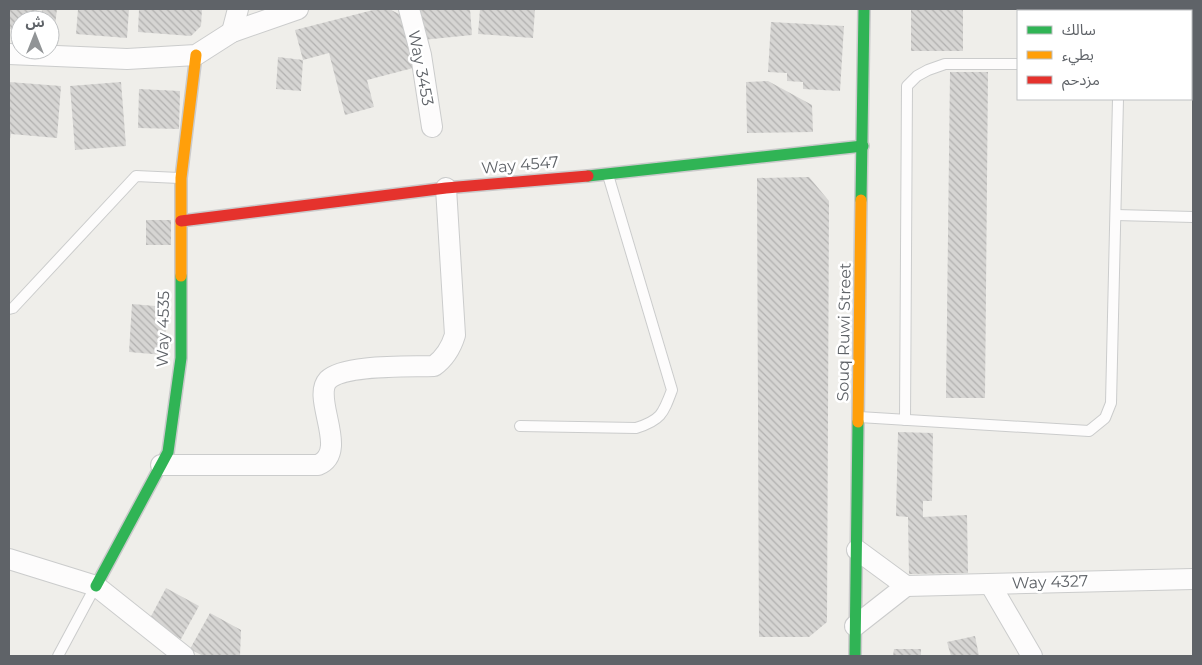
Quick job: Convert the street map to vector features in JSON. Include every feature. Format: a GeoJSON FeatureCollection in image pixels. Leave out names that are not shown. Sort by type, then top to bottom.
{"type":"FeatureCollection","features":[{"type":"Feature","properties":{"kind":"street"},"geometry":{"type":"LineString","coordinates":[[232,32],[238,9]]}},
{"type":"Feature","properties":{"kind":"street"},"geometry":{"type":"LineString","coordinates":[[9,54],[127,59],[196,55],[232,32],[298,9]]}},
{"type":"Feature","properties":{"kind":"street","name":"Way 3453"},"geometry":{"type":"LineString","coordinates":[[409,9],[421,54],[432,127]]}},
{"type":"Feature","properties":{"kind":"street","name":"Souq Ruwi Street"},"geometry":{"type":"LineString","coordinates":[[855,656],[864,9]]}},
{"type":"Feature","properties":{"kind":"street","name":"Way 4535"},"geometry":{"type":"LineString","coordinates":[[96,586],[168,452],[181,358],[181,178],[196,55]]}},
{"type":"Feature","properties":{"kind":"street","name":"Way 4547"},"geometry":{"type":"LineString","coordinates":[[181,221],[446,188],[608,174],[863,146]]}},
{"type":"Feature","properties":{"kind":"street"},"geometry":{"type":"LineString","coordinates":[[161,464],[318,465],[324,462],[331,450],[324,390],[328,380],[352,370],[434,366],[441,361],[452,345],[455,335],[446,188]]}},
{"type":"Feature","properties":{"kind":"street"},"geometry":{"type":"LineString","coordinates":[[856,626],[906,586],[857,550]]}},
{"type":"Feature","properties":{"kind":"street"},"geometry":{"type":"LineString","coordinates":[[9,559],[96,586],[184,656]]}},
{"type":"Feature","properties":{"kind":"street","name":"Way 4327"},"geometry":{"type":"LineString","coordinates":[[906,586],[1193,579]]}},
{"type":"Feature","properties":{"kind":"street"},"geometry":{"type":"LineString","coordinates":[[990,584],[1032,656]]}},
{"type":"Feature","properties":{"kind":"lane"},"geometry":{"type":"LineString","coordinates":[[905,420],[907,86],[917,76],[945,64],[1017,64]]}},
{"type":"Feature","properties":{"kind":"lane"},"geometry":{"type":"LineString","coordinates":[[859,417],[1089,431],[1105,418],[1111,403],[1118,100]]}},
{"type":"Feature","properties":{"kind":"lane"},"geometry":{"type":"LineString","coordinates":[[520,426],[636,428],[652,422],[664,411],[672,390],[608,174]]}},
{"type":"Feature","properties":{"kind":"lane"},"geometry":{"type":"LineString","coordinates":[[9,310],[13,308],[136,176],[181,178]]}},
{"type":"Feature","properties":{"kind":"lane"},"geometry":{"type":"LineString","coordinates":[[1116,215],[1193,217]]}},
{"type":"Feature","properties":{"kind":"lane"},"geometry":{"type":"LineString","coordinates":[[58,656],[96,586]]}},
{"type":"Feature","properties":{"kind":"building"},"geometry":{"type":"Polygon","coordinates":[[[9,9],[37,9],[10,10],[9,29],[9,9]]]}},
{"type":"Feature","properties":{"kind":"building"},"geometry":{"type":"Polygon","coordinates":[[[78,9],[129,9],[127,38],[76,34],[78,9]]]}},
{"type":"Feature","properties":{"kind":"building"},"geometry":{"type":"Polygon","coordinates":[[[139,9],[202,9],[201,26],[191,36],[138,32],[139,9]]]}},
{"type":"Feature","properties":{"kind":"building"},"geometry":{"type":"Polygon","coordinates":[[[377,9],[389,9],[403,16],[417,67],[367,80],[374,107],[345,115],[329,53],[303,60],[295,30],[377,9]]]}},
{"type":"Feature","properties":{"kind":"building"},"geometry":{"type":"Polygon","coordinates":[[[419,9],[470,9],[472,35],[422,40],[419,9]]]}},
{"type":"Feature","properties":{"kind":"building"},"geometry":{"type":"Polygon","coordinates":[[[480,9],[535,9],[533,38],[478,34],[480,9]]]}},
{"type":"Feature","properties":{"kind":"building"},"geometry":{"type":"Polygon","coordinates":[[[911,9],[963,9],[963,51],[911,51],[911,9]]]}},
{"type":"Feature","properties":{"kind":"building"},"geometry":{"type":"Polygon","coordinates":[[[771,22],[844,26],[840,91],[803,89],[803,82],[787,81],[787,73],[768,72],[771,22]]]}},
{"type":"Feature","properties":{"kind":"building"},"geometry":{"type":"Polygon","coordinates":[[[278,57],[303,60],[301,91],[276,89],[278,57]]]}},
{"type":"Feature","properties":{"kind":"building"},"geometry":{"type":"Polygon","coordinates":[[[950,72],[988,72],[985,398],[946,398],[950,72]]]}},
{"type":"Feature","properties":{"kind":"building"},"geometry":{"type":"Polygon","coordinates":[[[768,81],[812,105],[813,132],[747,133],[746,82],[768,81]]]}},
{"type":"Feature","properties":{"kind":"building"},"geometry":{"type":"Polygon","coordinates":[[[9,82],[61,86],[57,138],[11,134],[9,143],[9,82]]]}},
{"type":"Feature","properties":{"kind":"building"},"geometry":{"type":"Polygon","coordinates":[[[121,82],[126,146],[75,150],[70,86],[121,82]]]}},
{"type":"Feature","properties":{"kind":"building"},"geometry":{"type":"Polygon","coordinates":[[[139,89],[180,91],[179,129],[138,128],[139,89]]]}},
{"type":"Feature","properties":{"kind":"building"},"geometry":{"type":"Polygon","coordinates":[[[809,177],[829,201],[827,622],[809,637],[759,637],[757,178],[809,177]]]}},
{"type":"Feature","properties":{"kind":"building"},"geometry":{"type":"Polygon","coordinates":[[[146,220],[171,220],[171,245],[146,245],[146,220]]]}},
{"type":"Feature","properties":{"kind":"building"},"geometry":{"type":"Polygon","coordinates":[[[132,304],[167,307],[164,355],[129,352],[132,304]]]}},
{"type":"Feature","properties":{"kind":"building"},"geometry":{"type":"Polygon","coordinates":[[[898,432],[933,433],[932,501],[923,501],[923,517],[967,515],[968,573],[909,574],[908,517],[896,516],[898,432]]]}},
{"type":"Feature","properties":{"kind":"building"},"geometry":{"type":"Polygon","coordinates":[[[166,588],[199,606],[181,639],[148,622],[166,588]]]}},
{"type":"Feature","properties":{"kind":"building"},"geometry":{"type":"Polygon","coordinates":[[[210,613],[241,630],[240,656],[203,656],[190,649],[210,613]]]}},
{"type":"Feature","properties":{"kind":"building"},"geometry":{"type":"Polygon","coordinates":[[[975,636],[979,656],[951,656],[947,642],[975,636]]]}},
{"type":"Feature","properties":{"kind":"building"},"geometry":{"type":"Polygon","coordinates":[[[894,649],[921,649],[921,656],[893,656],[894,649]]]}},
{"type":"Feature","properties":{"kind":"traffic: fast"},"geometry":{"type":"LineString","coordinates":[[861,200],[864,9]]}},
{"type":"Feature","properties":{"kind":"traffic: fast"},"geometry":{"type":"LineString","coordinates":[[588,176],[863,146]]}},
{"type":"Feature","properties":{"kind":"traffic: fast"},"geometry":{"type":"LineString","coordinates":[[96,586],[168,452],[181,358],[181,276]]}},
{"type":"Feature","properties":{"kind":"traffic: fast"},"geometry":{"type":"LineString","coordinates":[[855,656],[858,422]]}},
{"type":"Feature","properties":{"kind":"traffic: slow"},"geometry":{"type":"LineString","coordinates":[[181,276],[181,178],[196,55]]}},
{"type":"Feature","properties":{"kind":"traffic: slow"},"geometry":{"type":"LineString","coordinates":[[858,422],[861,200]]}},
{"type":"Feature","properties":{"kind":"traffic: jam"},"geometry":{"type":"LineString","coordinates":[[181,221],[446,188],[588,176]]}}]}
